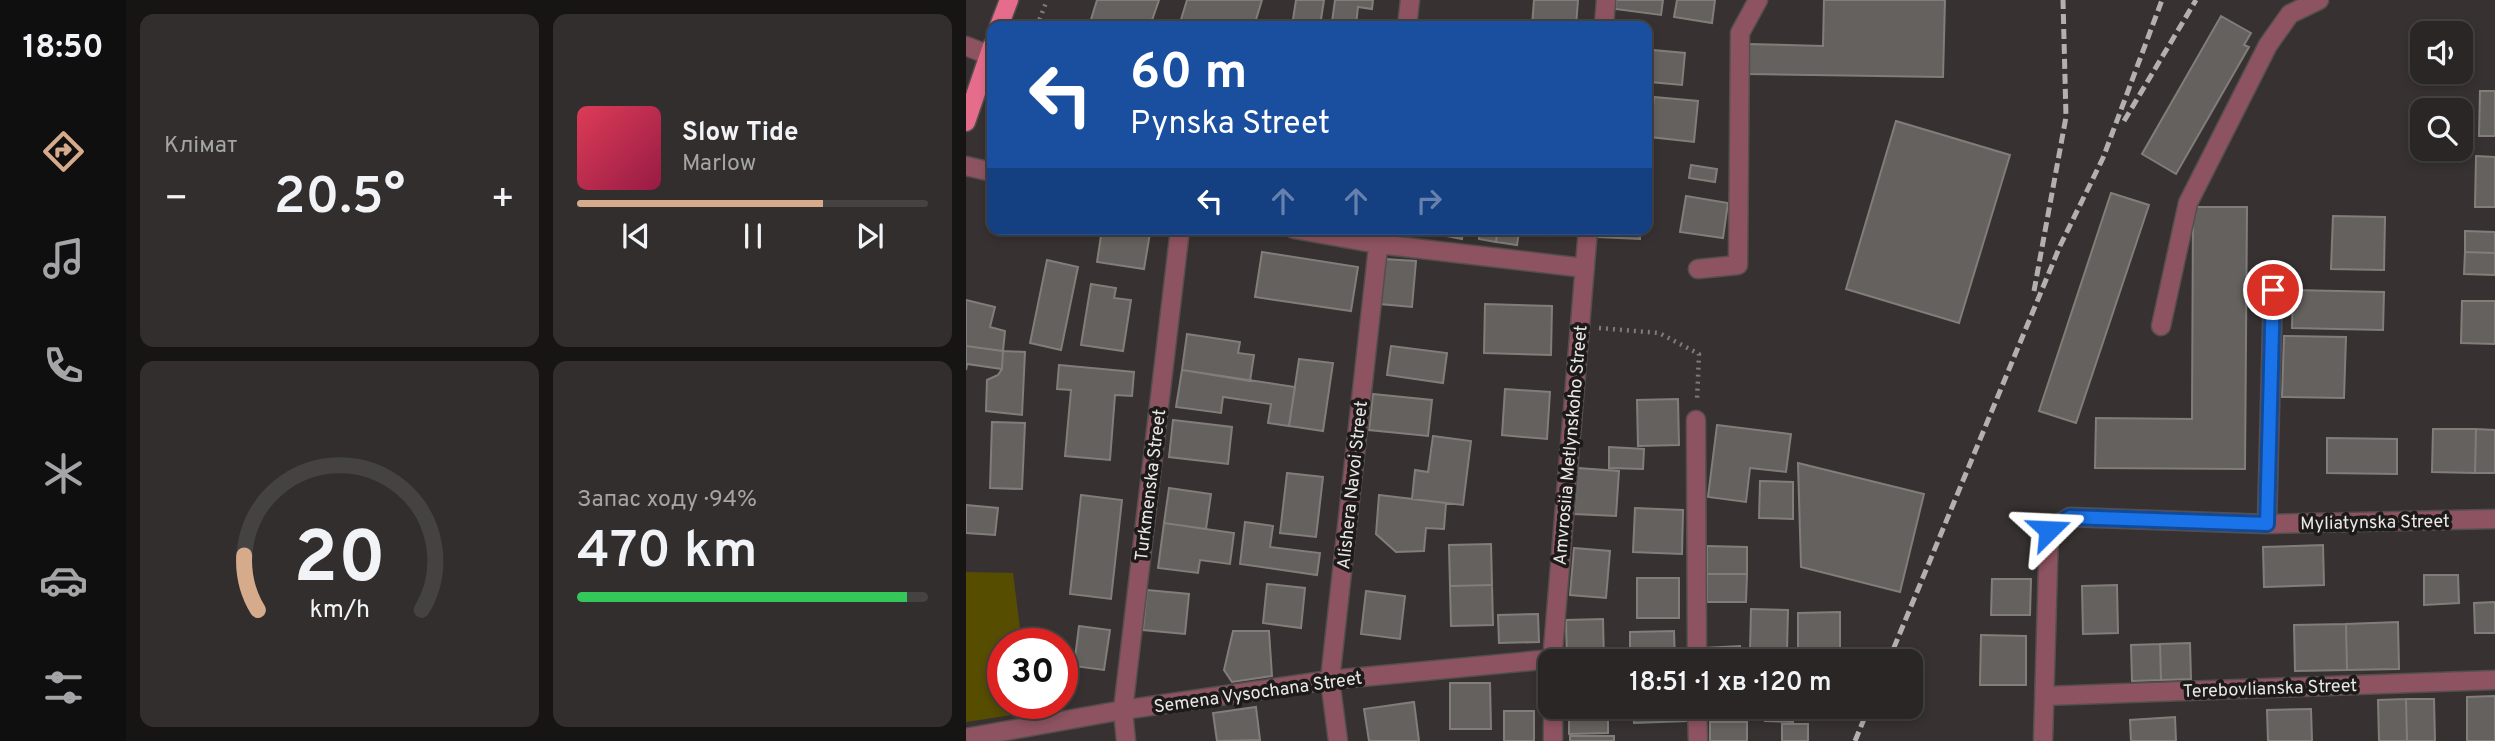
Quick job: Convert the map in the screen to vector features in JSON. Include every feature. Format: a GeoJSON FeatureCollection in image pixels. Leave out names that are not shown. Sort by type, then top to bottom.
{"type":"FeatureCollection","features":[{"type":"Feature","properties":{"kind":"main road"},"geometry":{"type":"LineString","coordinates":[[1001,21],[1009,0]]}},
{"type":"Feature","properties":{"kind":"main road"},"geometry":{"type":"LineString","coordinates":[[966,122],[987,62]]}},
{"type":"Feature","properties":{"kind":"street"},"geometry":{"type":"LineString","coordinates":[[1408,21],[1410,0]]}},
{"type":"Feature","properties":{"kind":"street"},"geometry":{"type":"LineString","coordinates":[[1604,21],[1605,0]]}},
{"type":"Feature","properties":{"kind":"street"},"geometry":{"type":"LineString","coordinates":[[1698,268],[1738,265],[1740,33],[1758,0]]}},
{"type":"Feature","properties":{"kind":"street"},"geometry":{"type":"LineString","coordinates":[[2161,327],[2188,204],[2268,45],[2290,14],[2319,0]]}},
{"type":"Feature","properties":{"kind":"street"},"geometry":{"type":"LineString","coordinates":[[966,46],[987,50]]}},
{"type":"Feature","properties":{"kind":"street"},"geometry":{"type":"LineString","coordinates":[[966,166],[987,171]]}},
{"type":"Feature","properties":{"kind":"street","name":"Turkmenska Street"},"geometry":{"type":"LineString","coordinates":[[1126,741],[1123,710],[1179,235]]}},
{"type":"Feature","properties":{"kind":"street"},"geometry":{"type":"LineString","coordinates":[[1358,235],[1585,268]]}},
{"type":"Feature","properties":{"kind":"street","name":"Amvrosiia Metlynskoho Street"},"geometry":{"type":"LineString","coordinates":[[1553,649],[1588,235]]}},
{"type":"Feature","properties":{"kind":"street","name":"Alishera Navoi Street"},"geometry":{"type":"LineString","coordinates":[[1338,741],[1330,680],[1379,237]]}},
{"type":"Feature","properties":{"kind":"street"},"geometry":{"type":"LineString","coordinates":[[2267,524],[2273,290]]}},
{"type":"Feature","properties":{"kind":"street"},"geometry":{"type":"LineString","coordinates":[[1696,420],[1697,649]]}},
{"type":"Feature","properties":{"kind":"street","name":"Myliatynska Street"},"geometry":{"type":"LineString","coordinates":[[2045,696],[2049,530],[2070,517],[2267,524],[2495,519]]}},
{"type":"Feature","properties":{"kind":"street","name":"Semena Vysochana Street"},"geometry":{"type":"LineString","coordinates":[[966,738],[1123,710],[1330,680],[1538,661]]}},
{"type":"Feature","properties":{"kind":"street","name":"Terebovlianska Street"},"geometry":{"type":"LineString","coordinates":[[2045,696],[2495,680]]}},
{"type":"Feature","properties":{"kind":"street"},"geometry":{"type":"LineString","coordinates":[[2043,741],[2045,696]]}},
{"type":"Feature","properties":{"kind":"street"},"geometry":{"type":"LineString","coordinates":[[1553,719],[1553,741]]}},
{"type":"Feature","properties":{"kind":"street"},"geometry":{"type":"LineString","coordinates":[[1697,719],[1698,741]]}},
{"type":"Feature","properties":{"kind":"path"},"geometry":{"type":"LineString","coordinates":[[1039,21],[1047,0]]}},
{"type":"Feature","properties":{"kind":"path"},"geometry":{"type":"LineString","coordinates":[[1580,327],[1659,333],[1699,354],[1696,420]]}},
{"type":"Feature","properties":{"kind":"shaded area"},"geometry":{"type":"Polygon","coordinates":[[[966,572],[1013,573],[1020,628],[987,628],[987,719],[966,722],[966,572]]]}},
{"type":"Feature","properties":{"kind":"building"},"geometry":{"type":"Polygon","coordinates":[[[1097,0],[1159,0],[1152,21],[1091,21],[1097,0]]]}},
{"type":"Feature","properties":{"kind":"building"},"geometry":{"type":"Polygon","coordinates":[[[1187,0],[1262,0],[1256,21],[1181,21],[1187,0]]]}},
{"type":"Feature","properties":{"kind":"building"},"geometry":{"type":"Polygon","coordinates":[[[1296,0],[1324,0],[1321,21],[1293,21],[1296,0]]]}},
{"type":"Feature","properties":{"kind":"building"},"geometry":{"type":"Polygon","coordinates":[[[1335,0],[1373,0],[1372,9],[1358,7],[1356,21],[1332,21],[1335,0]]]}},
{"type":"Feature","properties":{"kind":"building"},"geometry":{"type":"Polygon","coordinates":[[[1534,0],[1578,0],[1576,21],[1532,21],[1534,0]]]}},
{"type":"Feature","properties":{"kind":"building"},"geometry":{"type":"Polygon","coordinates":[[[1616,0],[1663,0],[1661,15],[1615,9],[1616,0]]]}},
{"type":"Feature","properties":{"kind":"building"},"geometry":{"type":"Polygon","coordinates":[[[1677,0],[1715,0],[1712,23],[1674,17],[1677,0]]]}},
{"type":"Feature","properties":{"kind":"building"},"geometry":{"type":"Polygon","coordinates":[[[1824,0],[1945,0],[1943,77],[1748,74],[1748,44],[1823,46],[1824,0]]]}},
{"type":"Feature","properties":{"kind":"building"},"geometry":{"type":"Polygon","coordinates":[[[2221,16],[2251,33],[2244,45],[2249,47],[2176,174],[2142,154],[2221,16]]]}},
{"type":"Feature","properties":{"kind":"building"},"geometry":{"type":"Polygon","coordinates":[[[1653,50],[1685,53],[1682,85],[1652,82],[1653,50]]]}},
{"type":"Feature","properties":{"kind":"building"},"geometry":{"type":"Polygon","coordinates":[[[2480,91],[2495,91],[2495,136],[2479,136],[2480,91]]]}},
{"type":"Feature","properties":{"kind":"building"},"geometry":{"type":"Polygon","coordinates":[[[1654,97],[1698,101],[1694,142],[1652,137],[1654,97]]]}},
{"type":"Feature","properties":{"kind":"building"},"geometry":{"type":"Polygon","coordinates":[[[1896,121],[2010,155],[1959,323],[1846,289],[1896,121]]]}},
{"type":"Feature","properties":{"kind":"building"},"geometry":{"type":"Polygon","coordinates":[[[2476,156],[2495,157],[2495,207],[2475,207],[2476,156]]]}},
{"type":"Feature","properties":{"kind":"building"},"geometry":{"type":"Polygon","coordinates":[[[1691,165],[1717,169],[1715,182],[1689,178],[1691,165]]]}},
{"type":"Feature","properties":{"kind":"building"},"geometry":{"type":"Polygon","coordinates":[[[2111,193],[2149,205],[2076,423],[2039,411],[2111,193]]]}},
{"type":"Feature","properties":{"kind":"building"},"geometry":{"type":"Polygon","coordinates":[[[1686,196],[1728,203],[1723,238],[1680,232],[1686,196]]]}},
{"type":"Feature","properties":{"kind":"building"},"geometry":{"type":"Polygon","coordinates":[[[2193,207],[2247,207],[2245,469],[2095,468],[2096,418],[2192,419],[2193,207]]]}},
{"type":"Feature","properties":{"kind":"building"},"geometry":{"type":"Polygon","coordinates":[[[2333,216],[2385,217],[2384,270],[2331,269],[2333,216]]]}},
{"type":"Feature","properties":{"kind":"building"},"geometry":{"type":"Polygon","coordinates":[[[2465,231],[2495,232],[2495,253],[2465,252],[2465,231]]]}},
{"type":"Feature","properties":{"kind":"building"},"geometry":{"type":"Polygon","coordinates":[[[1101,235],[1150,235],[1144,269],[1097,262],[1101,235]]]}},
{"type":"Feature","properties":{"kind":"building"},"geometry":{"type":"Polygon","coordinates":[[[1441,235],[1462,235],[1462,239],[1441,235]]]}},
{"type":"Feature","properties":{"kind":"building"},"geometry":{"type":"Polygon","coordinates":[[[1479,235],[1497,235],[1496,242],[1479,239],[1479,235]]]}},
{"type":"Feature","properties":{"kind":"building"},"geometry":{"type":"Polygon","coordinates":[[[1497,235],[1519,235],[1517,245],[1496,242],[1497,235]]]}},
{"type":"Feature","properties":{"kind":"building"},"geometry":{"type":"Polygon","coordinates":[[[1640,235],[1640,239],[1598,237],[1640,235]]]}},
{"type":"Feature","properties":{"kind":"building"},"geometry":{"type":"Polygon","coordinates":[[[1262,252],[1358,267],[1351,311],[1255,297],[1262,252]]]}},
{"type":"Feature","properties":{"kind":"building"},"geometry":{"type":"Polygon","coordinates":[[[2465,252],[2495,253],[2495,275],[2464,274],[2465,252]]]}},
{"type":"Feature","properties":{"kind":"building"},"geometry":{"type":"Polygon","coordinates":[[[1384,259],[1416,261],[1412,307],[1380,304],[1384,259]]]}},
{"type":"Feature","properties":{"kind":"building"},"geometry":{"type":"Polygon","coordinates":[[[1047,260],[1078,267],[1061,350],[1030,343],[1047,260]]]}},
{"type":"Feature","properties":{"kind":"building"},"geometry":{"type":"Polygon","coordinates":[[[1091,284],[1116,288],[1114,298],[1131,300],[1123,351],[1081,345],[1091,284]]]}},
{"type":"Feature","properties":{"kind":"building"},"geometry":{"type":"Polygon","coordinates":[[[2293,290],[2384,292],[2383,330],[2292,328],[2293,290]]]}},
{"type":"Feature","properties":{"kind":"building"},"geometry":{"type":"Polygon","coordinates":[[[966,300],[995,307],[990,327],[1005,331],[1003,351],[966,346],[966,300]]]}},
{"type":"Feature","properties":{"kind":"building"},"geometry":{"type":"Polygon","coordinates":[[[2462,301],[2495,301],[2495,344],[2461,343],[2462,301]]]}},
{"type":"Feature","properties":{"kind":"building"},"geometry":{"type":"Polygon","coordinates":[[[1485,304],[1552,306],[1551,355],[1484,353],[1485,304]]]}},
{"type":"Feature","properties":{"kind":"building"},"geometry":{"type":"Polygon","coordinates":[[[1187,334],[1240,342],[1238,353],[1254,355],[1250,381],[1182,370],[1187,334]]]}},
{"type":"Feature","properties":{"kind":"building"},"geometry":{"type":"Polygon","coordinates":[[[2284,336],[2346,337],[2344,398],[2282,397],[2284,336]]]}},
{"type":"Feature","properties":{"kind":"building"},"geometry":{"type":"Polygon","coordinates":[[[966,346],[1003,351],[1002,369],[967,364],[966,370],[966,346]]]}},
{"type":"Feature","properties":{"kind":"building"},"geometry":{"type":"Polygon","coordinates":[[[1391,346],[1447,353],[1443,383],[1387,375],[1391,346]]]}},
{"type":"Feature","properties":{"kind":"building"},"geometry":{"type":"Polygon","coordinates":[[[1003,351],[1025,352],[1022,415],[986,411],[987,380],[998,375],[1002,369],[1003,351]]]}},
{"type":"Feature","properties":{"kind":"building"},"geometry":{"type":"Polygon","coordinates":[[[1299,359],[1333,363],[1323,431],[1289,426],[1299,359]]]}},
{"type":"Feature","properties":{"kind":"building"},"geometry":{"type":"Polygon","coordinates":[[[1059,365],[1134,372],[1132,396],[1115,395],[1110,460],[1065,456],[1071,390],[1057,389],[1059,365]]]}},
{"type":"Feature","properties":{"kind":"building"},"geometry":{"type":"Polygon","coordinates":[[[1182,370],[1295,387],[1289,426],[1268,423],[1271,404],[1223,397],[1221,413],[1176,407],[1182,370]]]}},
{"type":"Feature","properties":{"kind":"building"},"geometry":{"type":"Polygon","coordinates":[[[1505,389],[1550,392],[1547,439],[1502,435],[1505,389]]]}},
{"type":"Feature","properties":{"kind":"building"},"geometry":{"type":"Polygon","coordinates":[[[1373,394],[1432,400],[1428,436],[1369,430],[1373,394]]]}},
{"type":"Feature","properties":{"kind":"building"},"geometry":{"type":"Polygon","coordinates":[[[1678,399],[1679,445],[1638,446],[1637,400],[1678,399]]]}},
{"type":"Feature","properties":{"kind":"building"},"geometry":{"type":"Polygon","coordinates":[[[1173,420],[1232,427],[1228,464],[1169,457],[1173,420]]]}},
{"type":"Feature","properties":{"kind":"building"},"geometry":{"type":"Polygon","coordinates":[[[992,422],[1025,423],[1022,489],[990,488],[992,422]]]}},
{"type":"Feature","properties":{"kind":"building"},"geometry":{"type":"Polygon","coordinates":[[[1717,425],[1791,434],[1786,472],[1750,468],[1746,502],[1708,497],[1717,425]]]}},
{"type":"Feature","properties":{"kind":"building"},"geometry":{"type":"Polygon","coordinates":[[[2433,429],[2476,429],[2475,473],[2432,472],[2433,429]]]}},
{"type":"Feature","properties":{"kind":"building"},"geometry":{"type":"Polygon","coordinates":[[[2476,429],[2495,430],[2495,473],[2475,473],[2476,429]]]}},
{"type":"Feature","properties":{"kind":"building"},"geometry":{"type":"Polygon","coordinates":[[[1433,436],[1471,441],[1463,505],[1412,499],[1415,470],[1428,472],[1433,436]]]}},
{"type":"Feature","properties":{"kind":"building"},"geometry":{"type":"Polygon","coordinates":[[[2327,438],[2397,439],[2397,474],[2327,473],[2327,438]]]}},
{"type":"Feature","properties":{"kind":"building"},"geometry":{"type":"Polygon","coordinates":[[[1609,447],[1644,449],[1643,469],[1609,468],[1609,447]]]}},
{"type":"Feature","properties":{"kind":"building"},"geometry":{"type":"Polygon","coordinates":[[[1798,463],[1924,494],[1900,592],[1801,567],[1798,463]]]}},
{"type":"Feature","properties":{"kind":"building"},"geometry":{"type":"Polygon","coordinates":[[[1578,468],[1619,471],[1616,516],[1574,514],[1578,468]]]}},
{"type":"Feature","properties":{"kind":"building"},"geometry":{"type":"Polygon","coordinates":[[[1287,473],[1323,477],[1316,537],[1280,533],[1287,473]]]}},
{"type":"Feature","properties":{"kind":"building"},"geometry":{"type":"Polygon","coordinates":[[[1760,481],[1793,482],[1793,519],[1759,518],[1760,481]]]}},
{"type":"Feature","properties":{"kind":"building"},"geometry":{"type":"Polygon","coordinates":[[[1169,488],[1211,494],[1206,529],[1164,523],[1169,488]]]}},
{"type":"Feature","properties":{"kind":"building"},"geometry":{"type":"Polygon","coordinates":[[[1081,495],[1122,500],[1111,599],[1070,594],[1081,495]]]}},
{"type":"Feature","properties":{"kind":"building"},"geometry":{"type":"Polygon","coordinates":[[[1379,495],[1446,503],[1444,529],[1426,528],[1424,551],[1396,552],[1376,534],[1379,495]]]}},
{"type":"Feature","properties":{"kind":"building"},"geometry":{"type":"Polygon","coordinates":[[[966,505],[998,508],[995,535],[966,533],[966,505]]]}},
{"type":"Feature","properties":{"kind":"building"},"geometry":{"type":"Polygon","coordinates":[[[1635,508],[1683,510],[1682,554],[1633,552],[1635,508]]]}},
{"type":"Feature","properties":{"kind":"building"},"geometry":{"type":"Polygon","coordinates":[[[1245,522],[1273,526],[1270,547],[1320,553],[1317,575],[1240,564],[1245,522]]]}},
{"type":"Feature","properties":{"kind":"building"},"geometry":{"type":"Polygon","coordinates":[[[1164,523],[1234,533],[1230,564],[1200,560],[1198,573],[1158,568],[1164,523]]]}},
{"type":"Feature","properties":{"kind":"building"},"geometry":{"type":"Polygon","coordinates":[[[1491,544],[1492,585],[1450,586],[1449,545],[1491,544]]]}},
{"type":"Feature","properties":{"kind":"building"},"geometry":{"type":"Polygon","coordinates":[[[2323,545],[2324,585],[2264,587],[2263,547],[2323,545]]]}},
{"type":"Feature","properties":{"kind":"building"},"geometry":{"type":"Polygon","coordinates":[[[1707,546],[1747,547],[1747,574],[1707,574],[1707,546]]]}},
{"type":"Feature","properties":{"kind":"building"},"geometry":{"type":"Polygon","coordinates":[[[1574,548],[1610,551],[1606,598],[1570,595],[1574,548]]]}},
{"type":"Feature","properties":{"kind":"building"},"geometry":{"type":"Polygon","coordinates":[[[1707,574],[1747,574],[1746,602],[1707,602],[1707,574]]]}},
{"type":"Feature","properties":{"kind":"building"},"geometry":{"type":"Polygon","coordinates":[[[2424,575],[2458,575],[2459,603],[2424,605],[2424,575]]]}},
{"type":"Feature","properties":{"kind":"building"},"geometry":{"type":"Polygon","coordinates":[[[1637,578],[1679,578],[1679,618],[1637,618],[1637,578]]]}},
{"type":"Feature","properties":{"kind":"building"},"geometry":{"type":"Polygon","coordinates":[[[1992,579],[2031,579],[2030,615],[1991,615],[1992,579]]]}},
{"type":"Feature","properties":{"kind":"building"},"geometry":{"type":"Polygon","coordinates":[[[1267,584],[1305,588],[1301,628],[1263,623],[1267,584]]]}},
{"type":"Feature","properties":{"kind":"building"},"geometry":{"type":"Polygon","coordinates":[[[1492,585],[1493,625],[1451,626],[1450,586],[1492,585]]]}},
{"type":"Feature","properties":{"kind":"building"},"geometry":{"type":"Polygon","coordinates":[[[2117,585],[2118,633],[2083,634],[2082,586],[2117,585]]]}},
{"type":"Feature","properties":{"kind":"building"},"geometry":{"type":"Polygon","coordinates":[[[1147,590],[1189,594],[1185,634],[1143,630],[1147,590]]]}},
{"type":"Feature","properties":{"kind":"building"},"geometry":{"type":"Polygon","coordinates":[[[1366,591],[1405,596],[1400,639],[1361,634],[1366,591]]]}},
{"type":"Feature","properties":{"kind":"building"},"geometry":{"type":"Polygon","coordinates":[[[2495,602],[2495,633],[2475,633],[2474,603],[2495,602]]]}},
{"type":"Feature","properties":{"kind":"building"},"geometry":{"type":"Polygon","coordinates":[[[1751,609],[1788,610],[1787,649],[1750,649],[1751,609]]]}},
{"type":"Feature","properties":{"kind":"building"},"geometry":{"type":"Polygon","coordinates":[[[1840,612],[1840,649],[1798,649],[1798,613],[1840,612]]]}},
{"type":"Feature","properties":{"kind":"building"},"geometry":{"type":"Polygon","coordinates":[[[1538,614],[1539,642],[1499,643],[1498,615],[1538,614]]]}},
{"type":"Feature","properties":{"kind":"building"},"geometry":{"type":"Polygon","coordinates":[[[1603,619],[1604,649],[1567,649],[1566,620],[1603,619]]]}},
{"type":"Feature","properties":{"kind":"building"},"geometry":{"type":"Polygon","coordinates":[[[2398,622],[2399,669],[2347,670],[2346,624],[2398,622]]]}},
{"type":"Feature","properties":{"kind":"building"},"geometry":{"type":"Polygon","coordinates":[[[2346,624],[2347,670],[2295,671],[2294,625],[2346,624]]]}},
{"type":"Feature","properties":{"kind":"building"},"geometry":{"type":"Polygon","coordinates":[[[1079,626],[1110,630],[1104,670],[1078,667],[1079,626]]]}},
{"type":"Feature","properties":{"kind":"building"},"geometry":{"type":"Polygon","coordinates":[[[1233,631],[1269,631],[1272,676],[1232,682],[1224,670],[1233,631]]]}},
{"type":"Feature","properties":{"kind":"building"},"geometry":{"type":"Polygon","coordinates":[[[1674,631],[1675,649],[1630,649],[1630,632],[1674,631]]]}},
{"type":"Feature","properties":{"kind":"building"},"geometry":{"type":"Polygon","coordinates":[[[1981,635],[2026,636],[2026,685],[1980,685],[1981,635]]]}},
{"type":"Feature","properties":{"kind":"building"},"geometry":{"type":"Polygon","coordinates":[[[2190,643],[2191,679],[2161,680],[2160,644],[2190,643]]]}},
{"type":"Feature","properties":{"kind":"building"},"geometry":{"type":"Polygon","coordinates":[[[2160,644],[2161,680],[2132,681],[2131,645],[2160,644]]]}},
{"type":"Feature","properties":{"kind":"building"},"geometry":{"type":"Polygon","coordinates":[[[1740,646],[1740,649],[1703,648],[1740,646]]]}},
{"type":"Feature","properties":{"kind":"building"},"geometry":{"type":"Polygon","coordinates":[[[1450,683],[1490,683],[1491,729],[1450,729],[1450,683]]]}},
{"type":"Feature","properties":{"kind":"building"},"geometry":{"type":"Polygon","coordinates":[[[2495,696],[2495,741],[2467,741],[2467,697],[2495,696]]]}},
{"type":"Feature","properties":{"kind":"building"},"geometry":{"type":"Polygon","coordinates":[[[2406,699],[2407,741],[2379,741],[2378,700],[2406,699]]]}},
{"type":"Feature","properties":{"kind":"building"},"geometry":{"type":"Polygon","coordinates":[[[2406,699],[2434,699],[2435,741],[2407,741],[2406,699]]]}},
{"type":"Feature","properties":{"kind":"building"},"geometry":{"type":"Polygon","coordinates":[[[1414,702],[1419,741],[1369,741],[1364,709],[1414,702]]]}},
{"type":"Feature","properties":{"kind":"building"},"geometry":{"type":"Polygon","coordinates":[[[1256,707],[1260,740],[1217,741],[1213,713],[1256,707]]]}},
{"type":"Feature","properties":{"kind":"building"},"geometry":{"type":"Polygon","coordinates":[[[2311,709],[2312,741],[2268,741],[2267,710],[2311,709]]]}},
{"type":"Feature","properties":{"kind":"building"},"geometry":{"type":"Polygon","coordinates":[[[1504,711],[1534,711],[1534,741],[1504,741],[1504,711]]]}},
{"type":"Feature","properties":{"kind":"building"},"geometry":{"type":"Polygon","coordinates":[[[2175,717],[2176,741],[2131,741],[2130,720],[2175,717]]]}},
{"type":"Feature","properties":{"kind":"building"},"geometry":{"type":"Polygon","coordinates":[[[1569,719],[1608,719],[1608,733],[1569,734],[1569,719]]]}},
{"type":"Feature","properties":{"kind":"building"},"geometry":{"type":"Polygon","coordinates":[[[1634,719],[1688,721],[1634,723],[1634,719]]]}},
{"type":"Feature","properties":{"kind":"building"},"geometry":{"type":"Polygon","coordinates":[[[1765,719],[1793,719],[1793,722],[1765,719]]]}},
{"type":"Feature","properties":{"kind":"building"},"geometry":{"type":"Polygon","coordinates":[[[1710,722],[1747,722],[1747,741],[1710,741],[1710,722]]]}},
{"type":"Feature","properties":{"kind":"building"},"geometry":{"type":"Polygon","coordinates":[[[1782,724],[1808,724],[1808,741],[1782,741],[1782,724]]]}},
{"type":"Feature","properties":{"kind":"building"},"geometry":{"type":"Polygon","coordinates":[[[1570,736],[1614,736],[1614,741],[1570,741],[1570,736]]]}},
{"type":"Feature","properties":{"kind":"railway"},"geometry":{"type":"LineString","coordinates":[[2034,291],[2066,117],[2063,0]]}},
{"type":"Feature","properties":{"kind":"railway"},"geometry":{"type":"LineString","coordinates":[[1893,649],[2060,246],[2103,158],[2162,0]]}},
{"type":"Feature","properties":{"kind":"railway"},"geometry":{"type":"LineString","coordinates":[[2124,121],[2196,0]]}},
{"type":"Feature","properties":{"kind":"railway"},"geometry":{"type":"LineString","coordinates":[[1855,741],[1864,719]]}},
{"type":"Feature","properties":{"kind":"route"},"geometry":{"type":"LineString","coordinates":[[2049,530],[2070,517],[2267,524],[2273,290]]}}]}
